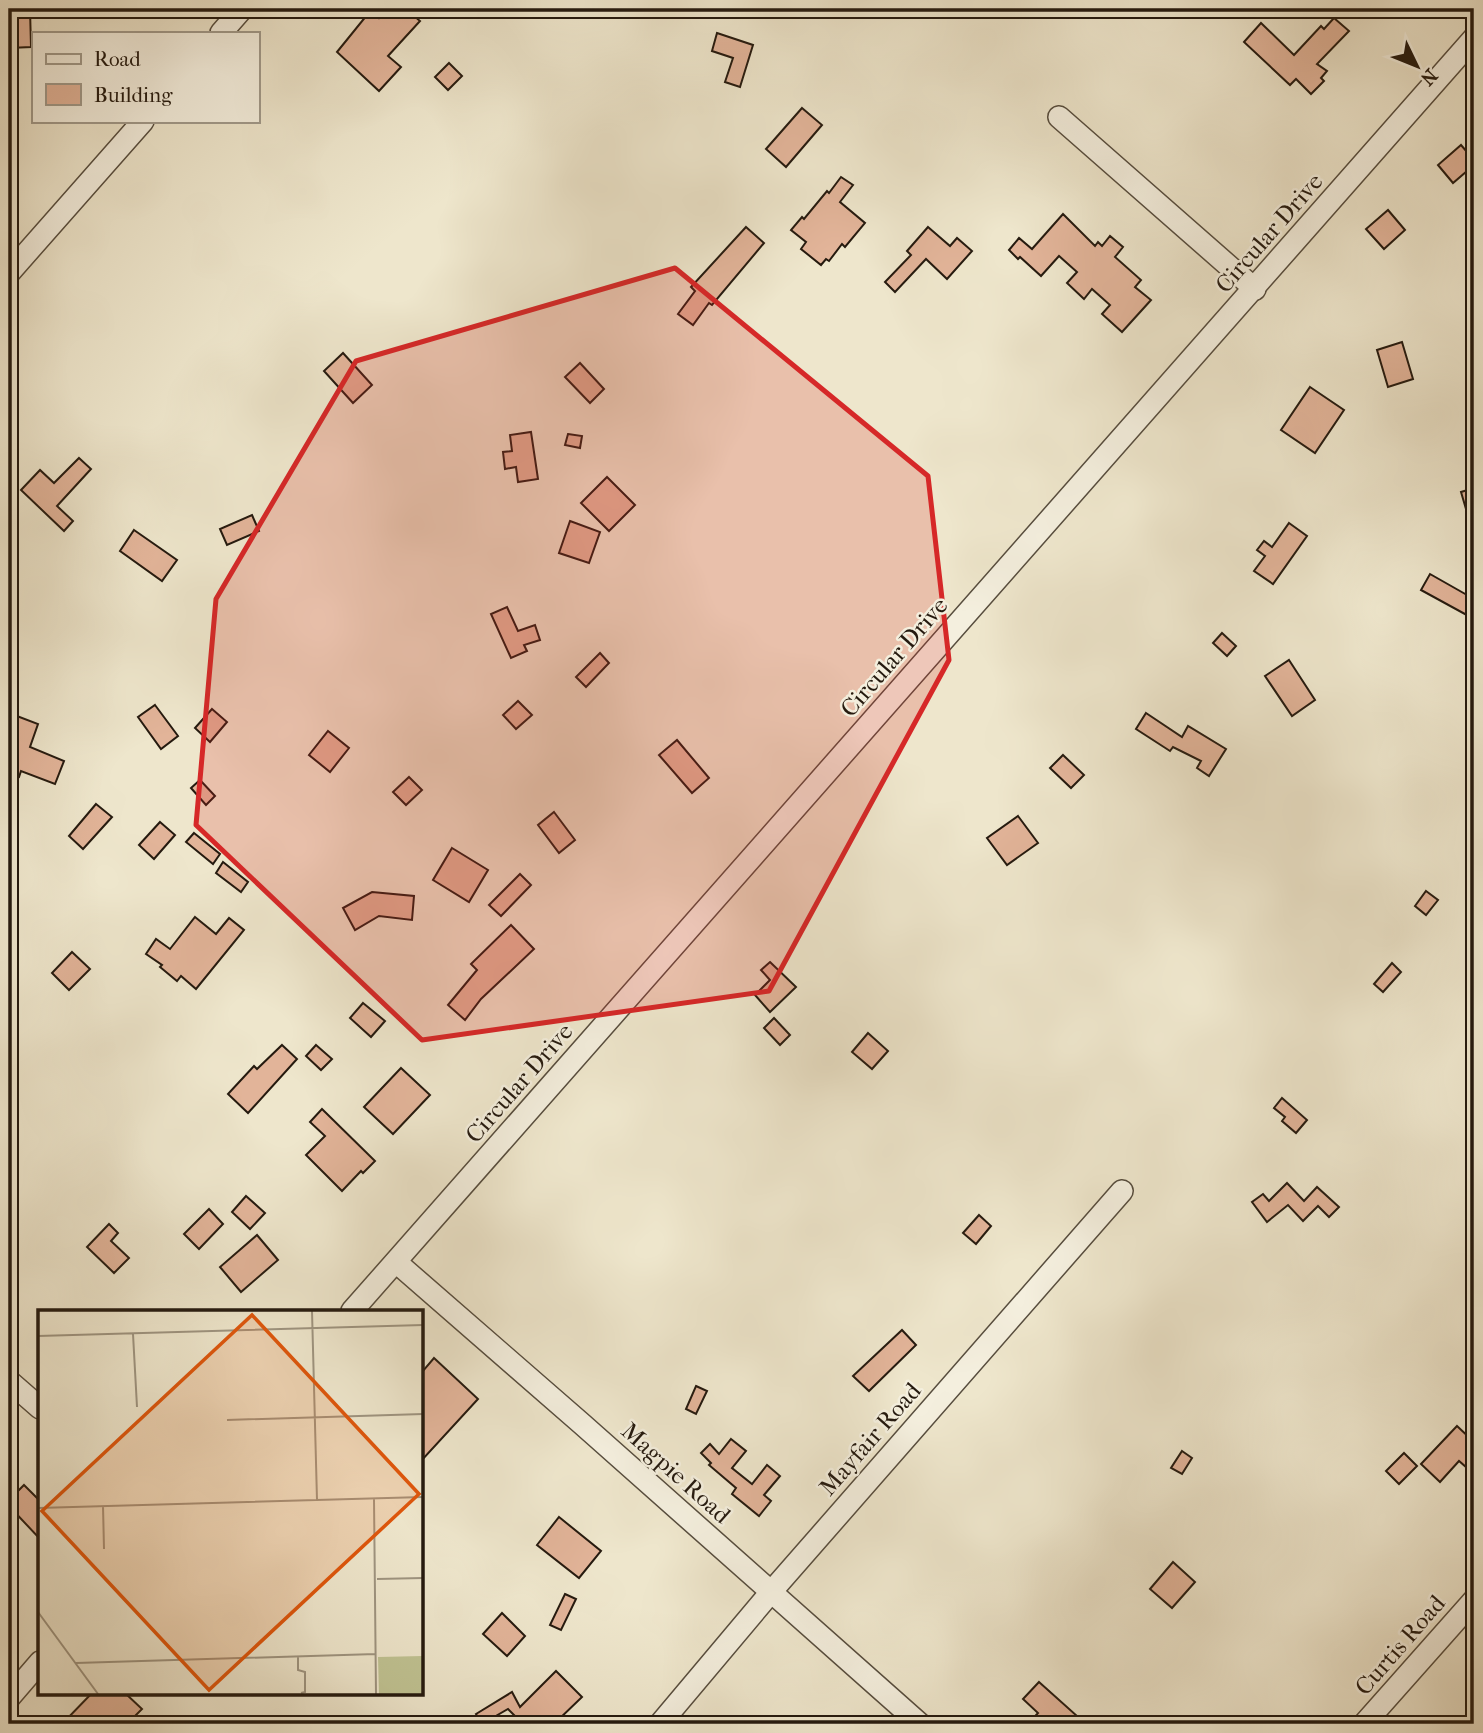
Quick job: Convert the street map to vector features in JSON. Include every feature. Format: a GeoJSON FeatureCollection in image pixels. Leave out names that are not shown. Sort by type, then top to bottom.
{"type":"FeatureCollection","features":[{"type":"Feature","properties":{"kind":"street"},"geometry":{"type":"LineString","coordinates":[[221,32],[242,9]]}},
{"type":"Feature","properties":{"kind":"street","name":"Circular Drive"},"geometry":{"type":"LineString","coordinates":[[353,1310],[1474,38]]}},
{"type":"Feature","properties":{"kind":"street"},"geometry":{"type":"LineString","coordinates":[[1059,117],[1255,289]]}},
{"type":"Feature","properties":{"kind":"street"},"geometry":{"type":"LineString","coordinates":[[9,274],[142,122]]}},
{"type":"Feature","properties":{"kind":"street","name":"Mayfair Road"},"geometry":{"type":"LineString","coordinates":[[660,1724],[771,1591],[1122,1191]]}},
{"type":"Feature","properties":{"kind":"street","name":"Magpie Road"},"geometry":{"type":"LineString","coordinates":[[396,1262],[920,1724]]}},
{"type":"Feature","properties":{"kind":"street"},"geometry":{"type":"LineString","coordinates":[[9,1381],[38,1406]]}},
{"type":"Feature","properties":{"kind":"street","name":"Curtis Road"},"geometry":{"type":"LineString","coordinates":[[1364,1724],[1474,1600]]}},
{"type":"Feature","properties":{"kind":"street"},"geometry":{"type":"LineString","coordinates":[[9,1698],[38,1664]]}},
{"type":"Feature","properties":{"kind":"highlighted area"},"geometry":{"type":"Polygon","coordinates":[[[675,268],[928,476],[949,660],[769,991],[422,1040],[196,825],[216,599],[356,361],[675,268]]]}},
{"type":"Feature","properties":{"kind":"building"},"geometry":{"type":"Polygon","coordinates":[[[9,9],[30,9],[31,47],[9,48],[9,9]]]}},
{"type":"Feature","properties":{"kind":"building"},"geometry":{"type":"Polygon","coordinates":[[[388,9],[406,9],[420,21],[388,56],[401,67],[379,91],[337,52],[371,10],[379,18],[388,9]]]}},
{"type":"Feature","properties":{"kind":"building"},"geometry":{"type":"Polygon","coordinates":[[[1334,18],[1349,31],[1317,64],[1327,71],[1321,78],[1324,81],[1311,94],[1296,79],[1290,85],[1244,42],[1261,23],[1294,55],[1321,26],[1324,29],[1334,18]]]}},
{"type":"Feature","properties":{"kind":"building"},"geometry":{"type":"Polygon","coordinates":[[[717,33],[753,45],[740,87],[725,82],[733,58],[712,51],[717,33]]]}},
{"type":"Feature","properties":{"kind":"building"},"geometry":{"type":"Polygon","coordinates":[[[449,63],[462,76],[448,90],[435,77],[449,63]]]}},
{"type":"Feature","properties":{"kind":"building"},"geometry":{"type":"Polygon","coordinates":[[[802,108],[822,125],[786,167],[766,149],[802,108]]]}},
{"type":"Feature","properties":{"kind":"building"},"geometry":{"type":"Polygon","coordinates":[[[1461,145],[1474,160],[1474,165],[1453,183],[1438,165],[1461,145]]]}},
{"type":"Feature","properties":{"kind":"building"},"geometry":{"type":"Polygon","coordinates":[[[841,177],[853,185],[840,202],[865,223],[845,247],[842,244],[829,261],[826,259],[821,265],[801,249],[806,242],[791,230],[827,191],[829,193],[841,177]]]}},
{"type":"Feature","properties":{"kind":"building"},"geometry":{"type":"Polygon","coordinates":[[[1388,210],[1405,230],[1384,249],[1366,229],[1388,210]]]}},
{"type":"Feature","properties":{"kind":"building"},"geometry":{"type":"Polygon","coordinates":[[[1063,214],[1095,246],[1098,242],[1102,246],[1110,236],[1123,247],[1115,257],[1141,280],[1135,287],[1151,300],[1122,332],[1102,314],[1110,305],[1092,289],[1084,299],[1067,283],[1077,272],[1059,256],[1041,276],[1009,250],[1019,238],[1032,249],[1063,214]]]}},
{"type":"Feature","properties":{"kind":"building"},"geometry":{"type":"Polygon","coordinates":[[[746,227],[764,243],[712,305],[709,303],[693,325],[678,314],[695,291],[691,287],[746,227]]]}},
{"type":"Feature","properties":{"kind":"building"},"geometry":{"type":"Polygon","coordinates":[[[928,227],[950,246],[957,238],[972,251],[947,279],[926,259],[895,292],[885,282],[911,255],[907,251],[928,227]]]}},
{"type":"Feature","properties":{"kind":"building"},"geometry":{"type":"Polygon","coordinates":[[[1402,342],[1413,379],[1388,387],[1377,350],[1402,342]]]}},
{"type":"Feature","properties":{"kind":"building"},"geometry":{"type":"Polygon","coordinates":[[[343,353],[372,385],[353,403],[324,371],[343,353]]]}},
{"type":"Feature","properties":{"kind":"building"},"geometry":{"type":"Polygon","coordinates":[[[580,363],[604,389],[590,403],[565,377],[580,363]]]}},
{"type":"Feature","properties":{"kind":"building"},"geometry":{"type":"Polygon","coordinates":[[[1310,387],[1344,410],[1315,453],[1281,430],[1310,387]]]}},
{"type":"Feature","properties":{"kind":"building"},"geometry":{"type":"Polygon","coordinates":[[[531,432],[538,479],[518,482],[516,467],[505,469],[503,452],[512,451],[510,435],[531,432]]]}},
{"type":"Feature","properties":{"kind":"building"},"geometry":{"type":"Polygon","coordinates":[[[568,434],[582,436],[580,448],[565,445],[568,434]]]}},
{"type":"Feature","properties":{"kind":"building"},"geometry":{"type":"Polygon","coordinates":[[[79,458],[91,469],[57,506],[73,521],[64,531],[21,490],[40,470],[54,483],[79,458]]]}},
{"type":"Feature","properties":{"kind":"building"},"geometry":{"type":"Polygon","coordinates":[[[607,477],[635,505],[609,531],[581,503],[607,477]]]}},
{"type":"Feature","properties":{"kind":"building"},"geometry":{"type":"Polygon","coordinates":[[[1474,488],[1474,526],[1471,526],[1461,492],[1474,488]]]}},
{"type":"Feature","properties":{"kind":"building"},"geometry":{"type":"Polygon","coordinates":[[[252,515],[259,531],[227,545],[220,529],[252,515]]]}},
{"type":"Feature","properties":{"kind":"building"},"geometry":{"type":"Polygon","coordinates":[[[570,521],[600,532],[589,563],[559,553],[570,521]]]}},
{"type":"Feature","properties":{"kind":"building"},"geometry":{"type":"Polygon","coordinates":[[[1289,523],[1307,536],[1273,584],[1254,571],[1265,556],[1257,550],[1264,541],[1272,547],[1289,523]]]}},
{"type":"Feature","properties":{"kind":"building"},"geometry":{"type":"Polygon","coordinates":[[[134,530],[177,560],[162,581],[120,551],[134,530]]]}},
{"type":"Feature","properties":{"kind":"building"},"geometry":{"type":"Polygon","coordinates":[[[1430,574],[1474,599],[1474,619],[1421,590],[1430,574]]]}},
{"type":"Feature","properties":{"kind":"building"},"geometry":{"type":"Polygon","coordinates":[[[507,607],[518,631],[535,625],[540,640],[524,645],[527,651],[511,658],[491,614],[507,607]]]}},
{"type":"Feature","properties":{"kind":"building"},"geometry":{"type":"Polygon","coordinates":[[[1222,633],[1236,646],[1227,656],[1213,643],[1222,633]]]}},
{"type":"Feature","properties":{"kind":"building"},"geometry":{"type":"Polygon","coordinates":[[[600,653],[609,663],[586,687],[576,677],[600,653]]]}},
{"type":"Feature","properties":{"kind":"building"},"geometry":{"type":"Polygon","coordinates":[[[1289,660],[1315,700],[1292,716],[1265,676],[1289,660]]]}},
{"type":"Feature","properties":{"kind":"building"},"geometry":{"type":"Polygon","coordinates":[[[518,701],[532,715],[516,729],[503,715],[518,701]]]}},
{"type":"Feature","properties":{"kind":"building"},"geometry":{"type":"Polygon","coordinates":[[[155,705],[178,736],[161,749],[138,717],[155,705]]]}},
{"type":"Feature","properties":{"kind":"building"},"geometry":{"type":"Polygon","coordinates":[[[212,709],[227,722],[210,742],[195,728],[212,709]]]}},
{"type":"Feature","properties":{"kind":"building"},"geometry":{"type":"Polygon","coordinates":[[[9,713],[38,724],[30,747],[64,761],[55,784],[21,771],[19,777],[9,774],[9,713]]]}},
{"type":"Feature","properties":{"kind":"building"},"geometry":{"type":"Polygon","coordinates":[[[1146,713],[1182,737],[1188,726],[1226,749],[1209,776],[1197,768],[1201,761],[1173,747],[1170,751],[1136,729],[1146,713]]]}},
{"type":"Feature","properties":{"kind":"building"},"geometry":{"type":"Polygon","coordinates":[[[328,731],[349,748],[330,772],[309,755],[328,731]]]}},
{"type":"Feature","properties":{"kind":"building"},"geometry":{"type":"Polygon","coordinates":[[[677,740],[709,778],[692,793],[659,755],[677,740]]]}},
{"type":"Feature","properties":{"kind":"building"},"geometry":{"type":"Polygon","coordinates":[[[1063,755],[1084,775],[1071,788],[1050,768],[1063,755]]]}},
{"type":"Feature","properties":{"kind":"building"},"geometry":{"type":"Polygon","coordinates":[[[409,777],[422,790],[406,805],[393,792],[409,777]]]}},
{"type":"Feature","properties":{"kind":"building"},"geometry":{"type":"Polygon","coordinates":[[[200,780],[215,796],[206,805],[191,788],[200,780]]]}},
{"type":"Feature","properties":{"kind":"building"},"geometry":{"type":"Polygon","coordinates":[[[96,804],[112,817],[83,849],[69,836],[96,804]]]}},
{"type":"Feature","properties":{"kind":"building"},"geometry":{"type":"Polygon","coordinates":[[[554,812],[575,840],[559,853],[538,825],[554,812]]]}},
{"type":"Feature","properties":{"kind":"building"},"geometry":{"type":"Polygon","coordinates":[[[1018,816],[1038,843],[1007,865],[987,838],[1018,816]]]}},
{"type":"Feature","properties":{"kind":"building"},"geometry":{"type":"Polygon","coordinates":[[[160,822],[175,835],[154,859],[139,845],[160,822]]]}},
{"type":"Feature","properties":{"kind":"building"},"geometry":{"type":"Polygon","coordinates":[[[194,833],[220,854],[213,864],[186,842],[194,833]]]}},
{"type":"Feature","properties":{"kind":"building"},"geometry":{"type":"Polygon","coordinates":[[[452,848],[488,870],[469,902],[433,880],[452,848]]]}},
{"type":"Feature","properties":{"kind":"building"},"geometry":{"type":"Polygon","coordinates":[[[223,862],[248,882],[241,892],[216,873],[223,862]]]}},
{"type":"Feature","properties":{"kind":"building"},"geometry":{"type":"Polygon","coordinates":[[[520,874],[531,885],[501,916],[489,905],[520,874]]]}},
{"type":"Feature","properties":{"kind":"building"},"geometry":{"type":"Polygon","coordinates":[[[1426,891],[1438,900],[1426,915],[1415,906],[1426,891]]]}},
{"type":"Feature","properties":{"kind":"building"},"geometry":{"type":"Polygon","coordinates":[[[372,892],[414,896],[412,920],[379,916],[355,930],[343,908],[372,892]]]}},
{"type":"Feature","properties":{"kind":"building"},"geometry":{"type":"Polygon","coordinates":[[[195,917],[216,934],[229,918],[244,930],[196,989],[181,976],[177,981],[160,967],[162,965],[146,954],[156,939],[170,949],[195,917]]]}},
{"type":"Feature","properties":{"kind":"building"},"geometry":{"type":"Polygon","coordinates":[[[511,925],[534,949],[481,999],[465,1020],[448,1005],[477,970],[471,964],[511,925]]]}},
{"type":"Feature","properties":{"kind":"building"},"geometry":{"type":"Polygon","coordinates":[[[72,952],[90,969],[69,990],[52,973],[72,952]]]}},
{"type":"Feature","properties":{"kind":"building"},"geometry":{"type":"Polygon","coordinates":[[[770,962],[796,987],[770,1012],[755,995],[770,980],[761,970],[770,962]]]}},
{"type":"Feature","properties":{"kind":"building"},"geometry":{"type":"Polygon","coordinates":[[[1392,963],[1401,972],[1383,992],[1374,984],[1392,963]]]}},
{"type":"Feature","properties":{"kind":"building"},"geometry":{"type":"Polygon","coordinates":[[[363,1003],[385,1021],[371,1037],[350,1018],[363,1003]]]}},
{"type":"Feature","properties":{"kind":"building"},"geometry":{"type":"Polygon","coordinates":[[[774,1018],[790,1035],[780,1045],[764,1028],[774,1018]]]}},
{"type":"Feature","properties":{"kind":"building"},"geometry":{"type":"Polygon","coordinates":[[[868,1033],[888,1051],[872,1069],[852,1052],[868,1033]]]}},
{"type":"Feature","properties":{"kind":"building"},"geometry":{"type":"Polygon","coordinates":[[[282,1045],[297,1059],[248,1113],[228,1094],[254,1066],[257,1069],[282,1045]]]}},
{"type":"Feature","properties":{"kind":"building"},"geometry":{"type":"Polygon","coordinates":[[[316,1045],[332,1059],[321,1070],[306,1056],[316,1045]]]}},
{"type":"Feature","properties":{"kind":"building"},"geometry":{"type":"Polygon","coordinates":[[[401,1068],[430,1095],[393,1134],[364,1107],[401,1068]]]}},
{"type":"Feature","properties":{"kind":"building"},"geometry":{"type":"Polygon","coordinates":[[[1282,1098],[1307,1120],[1296,1133],[1282,1121],[1285,1117],[1274,1108],[1282,1098]]]}},
{"type":"Feature","properties":{"kind":"building"},"geometry":{"type":"Polygon","coordinates":[[[322,1109],[375,1161],[342,1191],[306,1155],[325,1136],[310,1122],[322,1109]]]}},
{"type":"Feature","properties":{"kind":"building"},"geometry":{"type":"Polygon","coordinates":[[[1287,1183],[1304,1201],[1317,1187],[1339,1207],[1329,1217],[1318,1206],[1303,1221],[1288,1205],[1267,1222],[1252,1202],[1263,1194],[1269,1201],[1287,1183]]]}},
{"type":"Feature","properties":{"kind":"building"},"geometry":{"type":"Polygon","coordinates":[[[246,1196],[265,1213],[250,1229],[232,1212],[246,1196]]]}},
{"type":"Feature","properties":{"kind":"building"},"geometry":{"type":"Polygon","coordinates":[[[209,1209],[223,1224],[199,1249],[184,1234],[209,1209]]]}},
{"type":"Feature","properties":{"kind":"building"},"geometry":{"type":"Polygon","coordinates":[[[979,1215],[991,1226],[976,1244],[963,1233],[979,1215]]]}},
{"type":"Feature","properties":{"kind":"building"},"geometry":{"type":"Polygon","coordinates":[[[109,1224],[118,1233],[111,1241],[129,1258],[114,1273],[87,1247],[109,1224]]]}},
{"type":"Feature","properties":{"kind":"building"},"geometry":{"type":"Polygon","coordinates":[[[257,1235],[278,1260],[241,1292],[220,1267],[257,1235]]]}},
{"type":"Feature","properties":{"kind":"building"},"geometry":{"type":"Polygon","coordinates":[[[902,1330],[916,1345],[869,1391],[853,1376],[902,1330]]]}},
{"type":"Feature","properties":{"kind":"building"},"geometry":{"type":"Polygon","coordinates":[[[434,1358],[478,1399],[424,1458],[424,1370],[434,1358]]]}},
{"type":"Feature","properties":{"kind":"building"},"geometry":{"type":"Polygon","coordinates":[[[696,1386],[707,1391],[696,1414],[686,1409],[696,1386]]]}},
{"type":"Feature","properties":{"kind":"building"},"geometry":{"type":"Polygon","coordinates":[[[1457,1426],[1474,1442],[1474,1458],[1466,1467],[1459,1461],[1440,1482],[1421,1464],[1457,1426]]]}},
{"type":"Feature","properties":{"kind":"building"},"geometry":{"type":"Polygon","coordinates":[[[731,1439],[746,1451],[732,1468],[752,1484],[767,1465],[780,1476],[764,1495],[771,1501],[759,1516],[732,1494],[736,1488],[709,1465],[711,1463],[701,1453],[710,1444],[719,1454],[731,1439]]]}},
{"type":"Feature","properties":{"kind":"building"},"geometry":{"type":"Polygon","coordinates":[[[1182,1451],[1192,1458],[1182,1474],[1171,1468],[1182,1451]]]}},
{"type":"Feature","properties":{"kind":"building"},"geometry":{"type":"Polygon","coordinates":[[[1404,1453],[1417,1466],[1399,1484],[1386,1471],[1404,1453]]]}},
{"type":"Feature","properties":{"kind":"building"},"geometry":{"type":"Polygon","coordinates":[[[24,1485],[38,1499],[38,1537],[9,1506],[9,1500],[24,1485]]]}},
{"type":"Feature","properties":{"kind":"building"},"geometry":{"type":"Polygon","coordinates":[[[559,1517],[601,1551],[579,1578],[537,1545],[559,1517]]]}},
{"type":"Feature","properties":{"kind":"building"},"geometry":{"type":"Polygon","coordinates":[[[1173,1562],[1195,1582],[1172,1608],[1150,1589],[1173,1562]]]}},
{"type":"Feature","properties":{"kind":"building"},"geometry":{"type":"Polygon","coordinates":[[[565,1594],[576,1599],[561,1630],[550,1625],[565,1594]]]}},
{"type":"Feature","properties":{"kind":"building"},"geometry":{"type":"Polygon","coordinates":[[[502,1613],[525,1636],[507,1656],[483,1634],[502,1613]]]}},
{"type":"Feature","properties":{"kind":"building"},"geometry":{"type":"Polygon","coordinates":[[[556,1671],[582,1697],[554,1724],[523,1724],[508,1709],[482,1724],[476,1714],[512,1692],[520,1707],[556,1671]]]}},
{"type":"Feature","properties":{"kind":"building"},"geometry":{"type":"Polygon","coordinates":[[[1039,1682],[1077,1716],[1070,1724],[1028,1724],[1038,1713],[1023,1699],[1039,1682]]]}},
{"type":"Feature","properties":{"kind":"building"},"geometry":{"type":"Polygon","coordinates":[[[91,1694],[126,1694],[142,1709],[127,1724],[62,1724],[91,1694]]]}}]}
